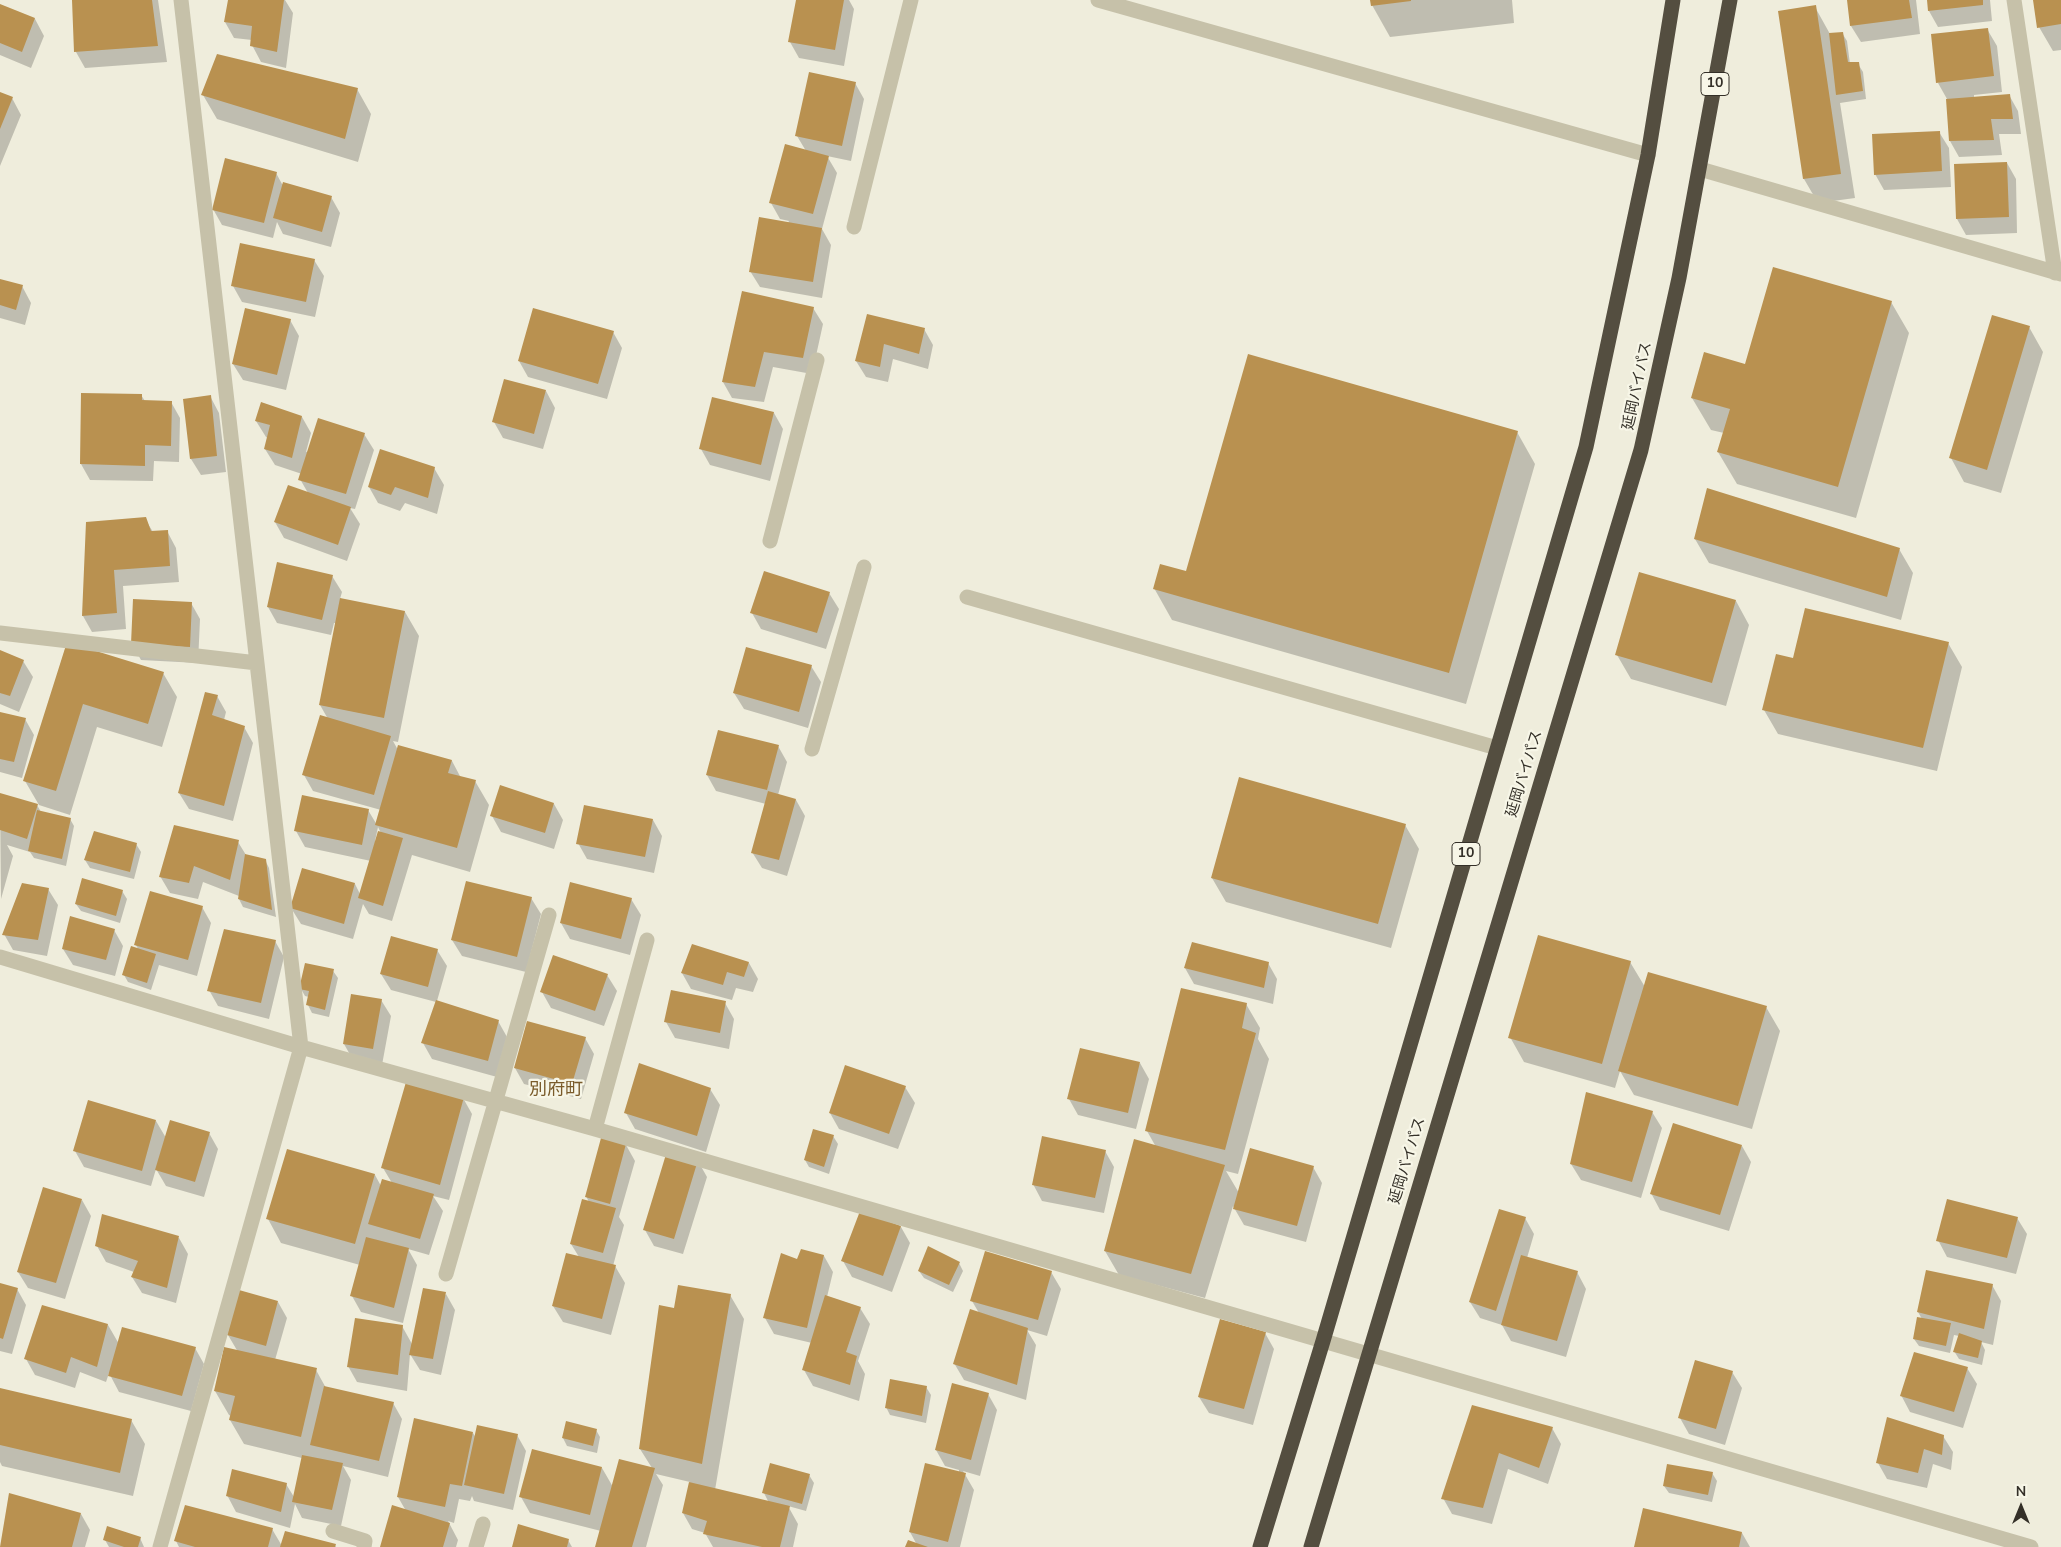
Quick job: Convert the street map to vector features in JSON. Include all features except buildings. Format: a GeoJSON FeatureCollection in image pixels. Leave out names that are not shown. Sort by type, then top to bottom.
{"type":"FeatureCollection","features":[{"type":"Feature","properties":{"kind":"highway","name":"延岡バイパス"},"geometry":{"type":"LineString","coordinates":[[1260,1547],[1323,1341],[1586,447],[1648,155],[1673,0]]}},
{"type":"Feature","properties":{"kind":"highway","name":"延岡バイパス"},"geometry":{"type":"LineString","coordinates":[[1311,1547],[1642,450],[1679,278],[1730,0]]}},
{"type":"Feature","properties":{"kind":"street"},"geometry":{"type":"LineString","coordinates":[[160,1547],[301,1047],[181,0]]}},
{"type":"Feature","properties":{"kind":"street"},"geometry":{"type":"LineString","coordinates":[[854,227],[911,0]]}},
{"type":"Feature","properties":{"kind":"street"},"geometry":{"type":"LineString","coordinates":[[1098,0],[1648,155]]}},
{"type":"Feature","properties":{"kind":"street"},"geometry":{"type":"LineString","coordinates":[[1700,168],[2058,274],[2014,0]]}},
{"type":"Feature","properties":{"kind":"street"},"geometry":{"type":"LineString","coordinates":[[770,541],[817,360]]}},
{"type":"Feature","properties":{"kind":"street"},"geometry":{"type":"LineString","coordinates":[[812,749],[864,568]]}},
{"type":"Feature","properties":{"kind":"street"},"geometry":{"type":"LineString","coordinates":[[967,597],[1497,748]]}},
{"type":"Feature","properties":{"kind":"street"},"geometry":{"type":"LineString","coordinates":[[0,632],[258,663]]}},
{"type":"Feature","properties":{"kind":"street"},"geometry":{"type":"LineString","coordinates":[[446,1274],[549,915]]}},
{"type":"Feature","properties":{"kind":"street"},"geometry":{"type":"LineString","coordinates":[[595,1128],[647,940]]}},
{"type":"Feature","properties":{"kind":"street"},"geometry":{"type":"LineString","coordinates":[[0,957],[301,1047],[595,1128],[2031,1547]]}},
{"type":"Feature","properties":{"kind":"street"},"geometry":{"type":"LineString","coordinates":[[476,1547],[482,1524]]}},
{"type":"Feature","properties":{"kind":"street"},"geometry":{"type":"LineString","coordinates":[[333,1531],[365,1541],[364,1547]]}},
{"type":"Feature","properties":{"kind":"district","name":"別府町"},"geometry":{"type":"Point","coordinates":[556,1091]}}]}
